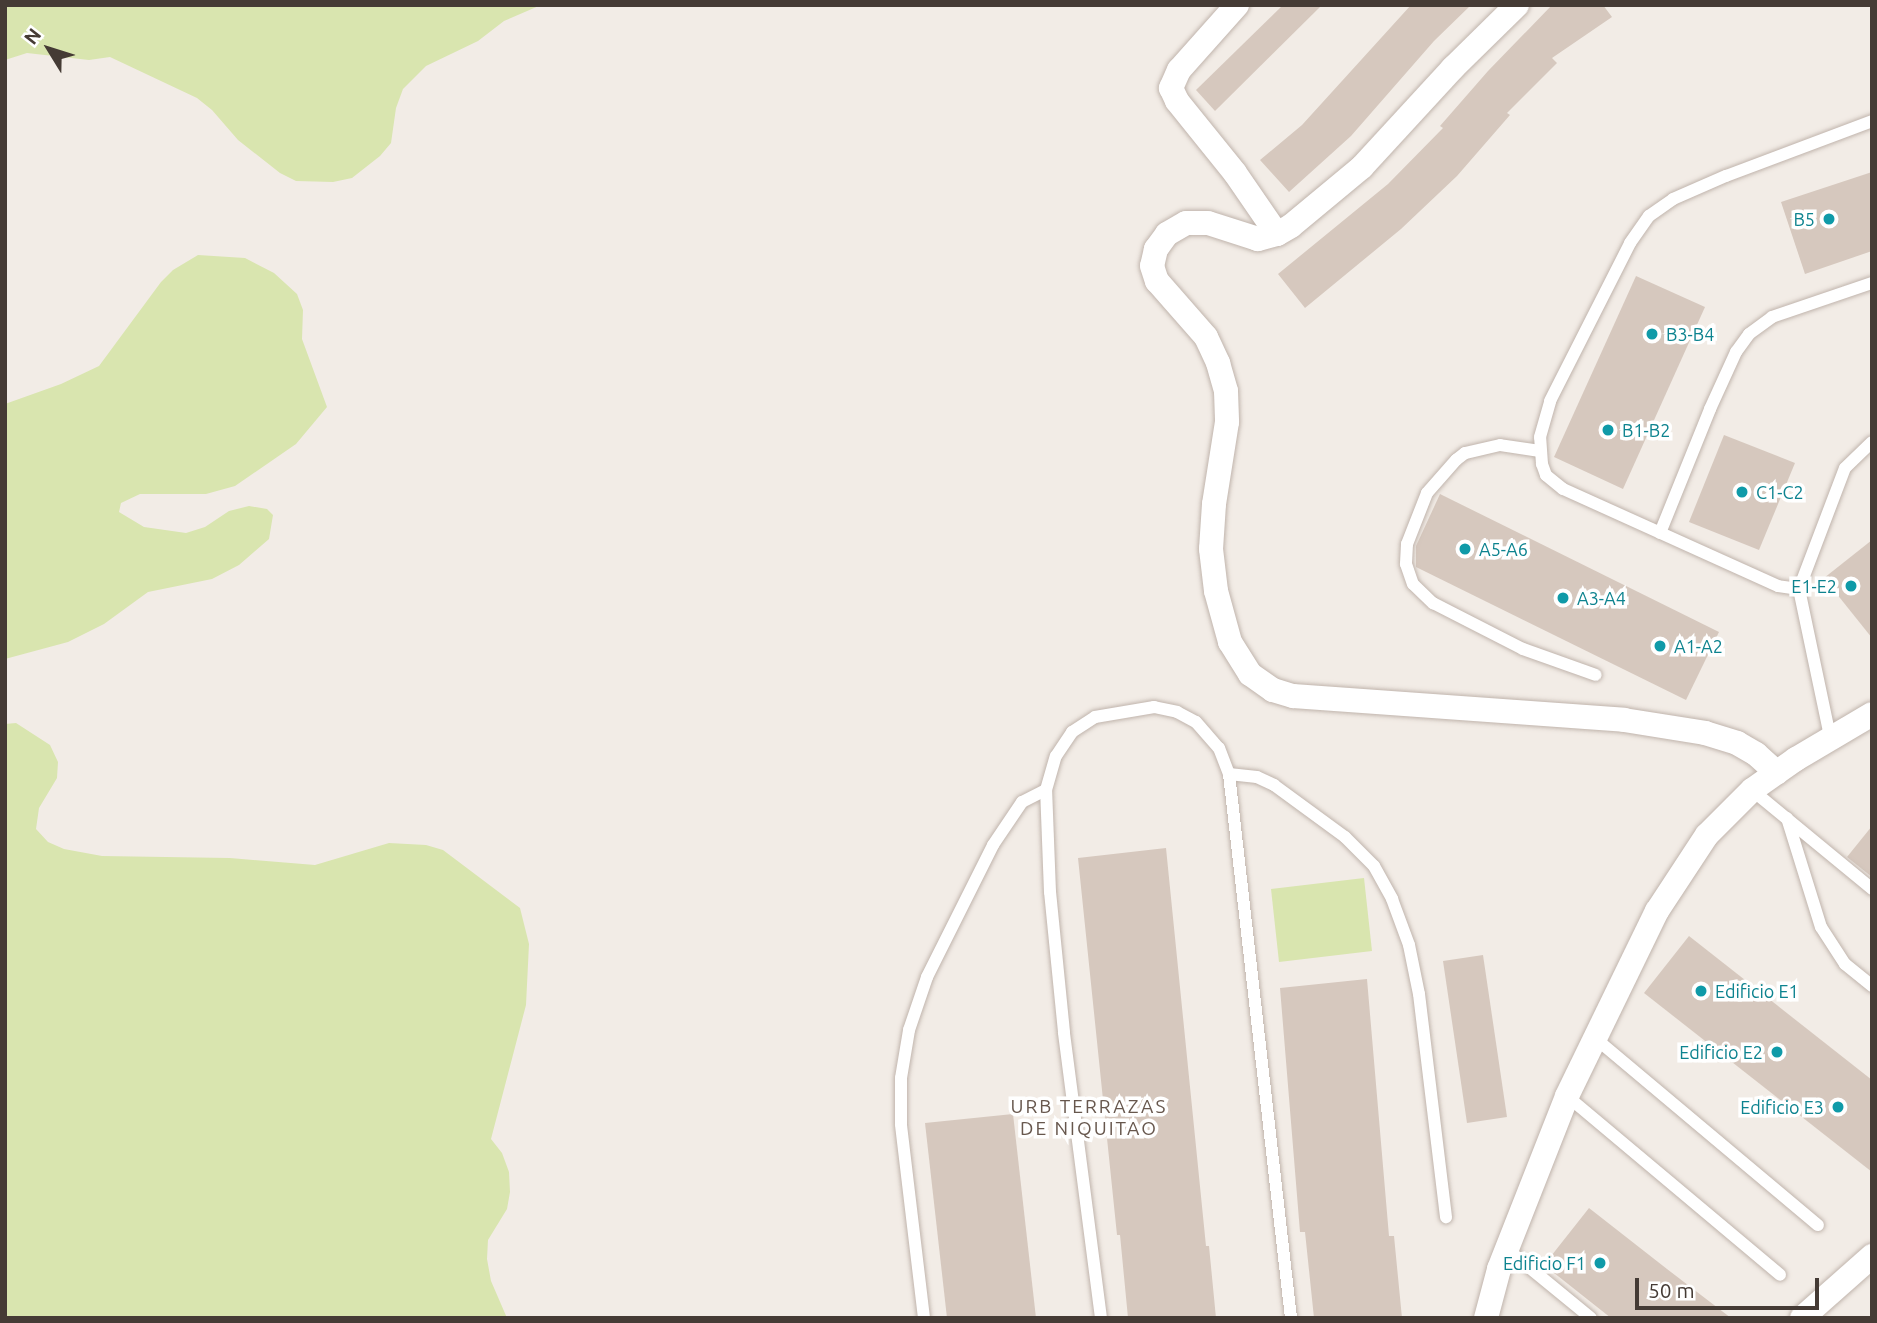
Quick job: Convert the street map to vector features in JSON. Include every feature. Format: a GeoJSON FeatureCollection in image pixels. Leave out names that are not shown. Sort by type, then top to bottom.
{"type":"FeatureCollection","features":[{"type":"Feature","properties":{"kind":"street"},"geometry":{"type":"LineString","coordinates":[[1237,5],[1179,69],[1171,88],[1177,101],[1236,173],[1277,234]]}},
{"type":"Feature","properties":{"kind":"street"},"geometry":{"type":"LineString","coordinates":[[1517,5],[1452,68],[1362,167],[1277,234],[1258,239],[1208,223],[1186,223],[1161,241],[1152,266],[1164,292],[1206,337],[1226,391],[1227,422],[1214,504],[1212,559],[1216,591],[1230,642],[1242,666],[1265,685],[1293,696],[1570,715],[1705,733],[1747,748],[1777,772]]}},
{"type":"Feature","properties":{"kind":"street"},"geometry":{"type":"LineString","coordinates":[[1486,1318],[1499,1269],[1567,1096],[1657,911],[1707,835],[1752,790],[1872,715]]}},
{"type":"Feature","properties":{"kind":"street"},"geometry":{"type":"LineString","coordinates":[[1802,1318],[1872,1256]]}},
{"type":"Feature","properties":{"kind":"lane"},"geometry":{"type":"LineString","coordinates":[[1799,589],[1778,586],[1554,483],[1546,475],[1540,451],[1544,419],[1550,401],[1630,243],[1649,216],[1674,199],[1726,176],[1872,121]]}},
{"type":"Feature","properties":{"kind":"lane"},"geometry":{"type":"LineString","coordinates":[[1660,533],[1710,410],[1736,352],[1749,334],[1772,317],[1872,283]]}},
{"type":"Feature","properties":{"kind":"lane"},"geometry":{"type":"LineString","coordinates":[[1830,741],[1799,589],[1845,468],[1872,442]]}},
{"type":"Feature","properties":{"kind":"lane"},"geometry":{"type":"LineString","coordinates":[[1540,451],[1500,445],[1465,453],[1456,460],[1427,494],[1407,544],[1406,564],[1413,584],[1433,603],[1504,641],[1596,675]]}},
{"type":"Feature","properties":{"kind":"lane"},"geometry":{"type":"LineString","coordinates":[[1101,1318],[1064,1032],[1050,892],[1046,790],[1056,756],[1072,732],[1095,717],[1154,707],[1177,712],[1196,722],[1219,748],[1229,774],[1291,1318]]}},
{"type":"Feature","properties":{"kind":"lane"},"geometry":{"type":"LineString","coordinates":[[1229,774],[1257,777],[1274,785],[1345,837],[1374,866],[1392,899],[1409,945],[1419,993],[1446,1217]]}},
{"type":"Feature","properties":{"kind":"lane"},"geometry":{"type":"LineString","coordinates":[[923,1318],[901,1124],[901,1078],[909,1030],[927,977],[993,845],[1023,802],[1046,790]]}},
{"type":"Feature","properties":{"kind":"lane"},"geometry":{"type":"LineString","coordinates":[[1752,790],[1872,888]]}},
{"type":"Feature","properties":{"kind":"lane"},"geometry":{"type":"LineString","coordinates":[[1787,818],[1821,927],[1844,964],[1872,986]]}},
{"type":"Feature","properties":{"kind":"lane"},"geometry":{"type":"LineString","coordinates":[[1595,1038],[1818,1225]]}},
{"type":"Feature","properties":{"kind":"lane"},"geometry":{"type":"LineString","coordinates":[[1567,1096],[1780,1275]]}},
{"type":"Feature","properties":{"kind":"lane"},"geometry":{"type":"LineString","coordinates":[[1508,1250],[1591,1318]]}},
{"type":"Feature","properties":{"kind":"green space"},"geometry":{"type":"Polygon","coordinates":[[[5,5],[541,5],[504,21],[478,41],[426,66],[403,89],[396,108],[391,143],[380,156],[352,178],[333,182],[296,181],[280,173],[238,140],[212,110],[197,98],[110,57],[89,60],[27,53],[5,60],[5,5]]]}},
{"type":"Feature","properties":{"kind":"green space"},"geometry":{"type":"Polygon","coordinates":[[[198,255],[245,258],[274,273],[297,294],[303,310],[302,339],[327,407],[296,444],[235,486],[206,494],[140,494],[121,503],[119,512],[144,527],[186,533],[205,527],[229,511],[249,506],[267,509],[273,515],[269,539],[239,565],[212,579],[148,592],[104,624],[68,642],[5,659],[5,404],[61,384],[99,366],[161,282],[173,270],[198,255]]]}},
{"type":"Feature","properties":{"kind":"green space"},"geometry":{"type":"Polygon","coordinates":[[[16,723],[50,745],[58,762],[57,778],[39,808],[36,829],[48,842],[64,849],[102,856],[230,858],[315,865],[389,843],[426,845],[443,850],[520,908],[529,944],[526,1005],[491,1139],[502,1153],[509,1172],[510,1192],[507,1209],[488,1240],[487,1259],[491,1281],[507,1318],[5,1318],[5,724],[16,723]]]}},
{"type":"Feature","properties":{"kind":"green space"},"geometry":{"type":"Polygon","coordinates":[[[1364,878],[1372,951],[1279,962],[1271,889],[1364,878]]]}},
{"type":"Feature","properties":{"kind":"building"},"geometry":{"type":"Polygon","coordinates":[[[1283,5],[1322,5],[1215,111],[1196,90],[1283,5]]]}},
{"type":"Feature","properties":{"kind":"building"},"geometry":{"type":"Polygon","coordinates":[[[1411,5],[1471,5],[1434,41],[1351,136],[1289,192],[1260,160],[1302,125],[1411,5]]]}},
{"type":"Feature","properties":{"kind":"building"},"geometry":{"type":"Polygon","coordinates":[[[1552,5],[1603,5],[1612,17],[1552,58],[1557,63],[1507,113],[1510,115],[1457,176],[1401,229],[1305,308],[1278,274],[1388,184],[1443,128],[1440,126],[1488,71],[1552,5]]]}},
{"type":"Feature","properties":{"kind":"building","name":"B5"},"geometry":{"type":"Polygon","coordinates":[[[1872,172],[1872,251],[1805,274],[1781,202],[1872,172]]]}},
{"type":"Feature","properties":{"kind":"building"},"geometry":{"type":"Polygon","coordinates":[[[1636,276],[1705,307],[1623,489],[1554,457],[1636,276]]]}},
{"type":"Feature","properties":{"kind":"building","name":"C1-C2"},"geometry":{"type":"Polygon","coordinates":[[[1724,435],[1795,463],[1759,550],[1689,522],[1724,435]]]}},
{"type":"Feature","properties":{"kind":"building"},"geometry":{"type":"Polygon","coordinates":[[[1440,494],[1719,632],[1686,700],[1416,567],[1416,546],[1440,494]]]}},
{"type":"Feature","properties":{"kind":"building","name":"E1-E2"},"geometry":{"type":"Polygon","coordinates":[[[1872,540],[1872,638],[1824,578],[1872,540]]]}},
{"type":"Feature","properties":{"kind":"building"},"geometry":{"type":"Polygon","coordinates":[[[1872,826],[1872,877],[1847,857],[1872,826]]]}},
{"type":"Feature","properties":{"kind":"building"},"geometry":{"type":"Polygon","coordinates":[[[1166,848],[1206,1246],[1209,1246],[1216,1318],[1128,1318],[1120,1235],[1117,1235],[1078,858],[1166,848]]]}},
{"type":"Feature","properties":{"kind":"building"},"geometry":{"type":"Polygon","coordinates":[[[1689,936],[1872,1080],[1872,1172],[1644,993],[1689,936]]]}},
{"type":"Feature","properties":{"kind":"building"},"geometry":{"type":"Polygon","coordinates":[[[1483,955],[1507,1117],[1467,1123],[1443,961],[1483,955]]]}},
{"type":"Feature","properties":{"kind":"building"},"geometry":{"type":"Polygon","coordinates":[[[1367,979],[1389,1236],[1394,1236],[1402,1318],[1314,1318],[1305,1232],[1300,1232],[1280,988],[1367,979]]]}},
{"type":"Feature","properties":{"kind":"building"},"geometry":{"type":"Polygon","coordinates":[[[1013,1114],[1036,1318],[947,1318],[925,1123],[1013,1114]]]}},
{"type":"Feature","properties":{"kind":"building","name":"Edificio F1"},"geometry":{"type":"Polygon","coordinates":[[[1589,1208],[1731,1318],[1611,1318],[1544,1265],[1589,1208]]]}},
{"type":"Feature","properties":{"kind":"place","name":"B5"},"geometry":{"type":"Point","coordinates":[1829,219]}},
{"type":"Feature","properties":{"kind":"place","name":"B3-B4"},"geometry":{"type":"Point","coordinates":[1652,334]}},
{"type":"Feature","properties":{"kind":"place","name":"B1-B2"},"geometry":{"type":"Point","coordinates":[1608,430]}},
{"type":"Feature","properties":{"kind":"place","name":"C1-C2"},"geometry":{"type":"Point","coordinates":[1742,492]}},
{"type":"Feature","properties":{"kind":"place","name":"A5-A6"},"geometry":{"type":"Point","coordinates":[1465,549]}},
{"type":"Feature","properties":{"kind":"place","name":"E1-E2"},"geometry":{"type":"Point","coordinates":[1851,586]}},
{"type":"Feature","properties":{"kind":"place","name":"A3-A4"},"geometry":{"type":"Point","coordinates":[1563,598]}},
{"type":"Feature","properties":{"kind":"place","name":"A1-A2"},"geometry":{"type":"Point","coordinates":[1660,646]}},
{"type":"Feature","properties":{"kind":"place","name":"Edificio E1"},"geometry":{"type":"Point","coordinates":[1701,991]}},
{"type":"Feature","properties":{"kind":"place","name":"Edificio E2"},"geometry":{"type":"Point","coordinates":[1777,1052]}},
{"type":"Feature","properties":{"kind":"place","name":"Edificio E3"},"geometry":{"type":"Point","coordinates":[1838,1107]}},
{"type":"Feature","properties":{"kind":"place","name":"Edificio F1"},"geometry":{"type":"Point","coordinates":[1600,1263]}},
{"type":"Feature","properties":{"kind":"district","name":"URB TERRAZAS DE NIQUITAO"},"geometry":{"type":"Point","coordinates":[1089,1118]}}]}
